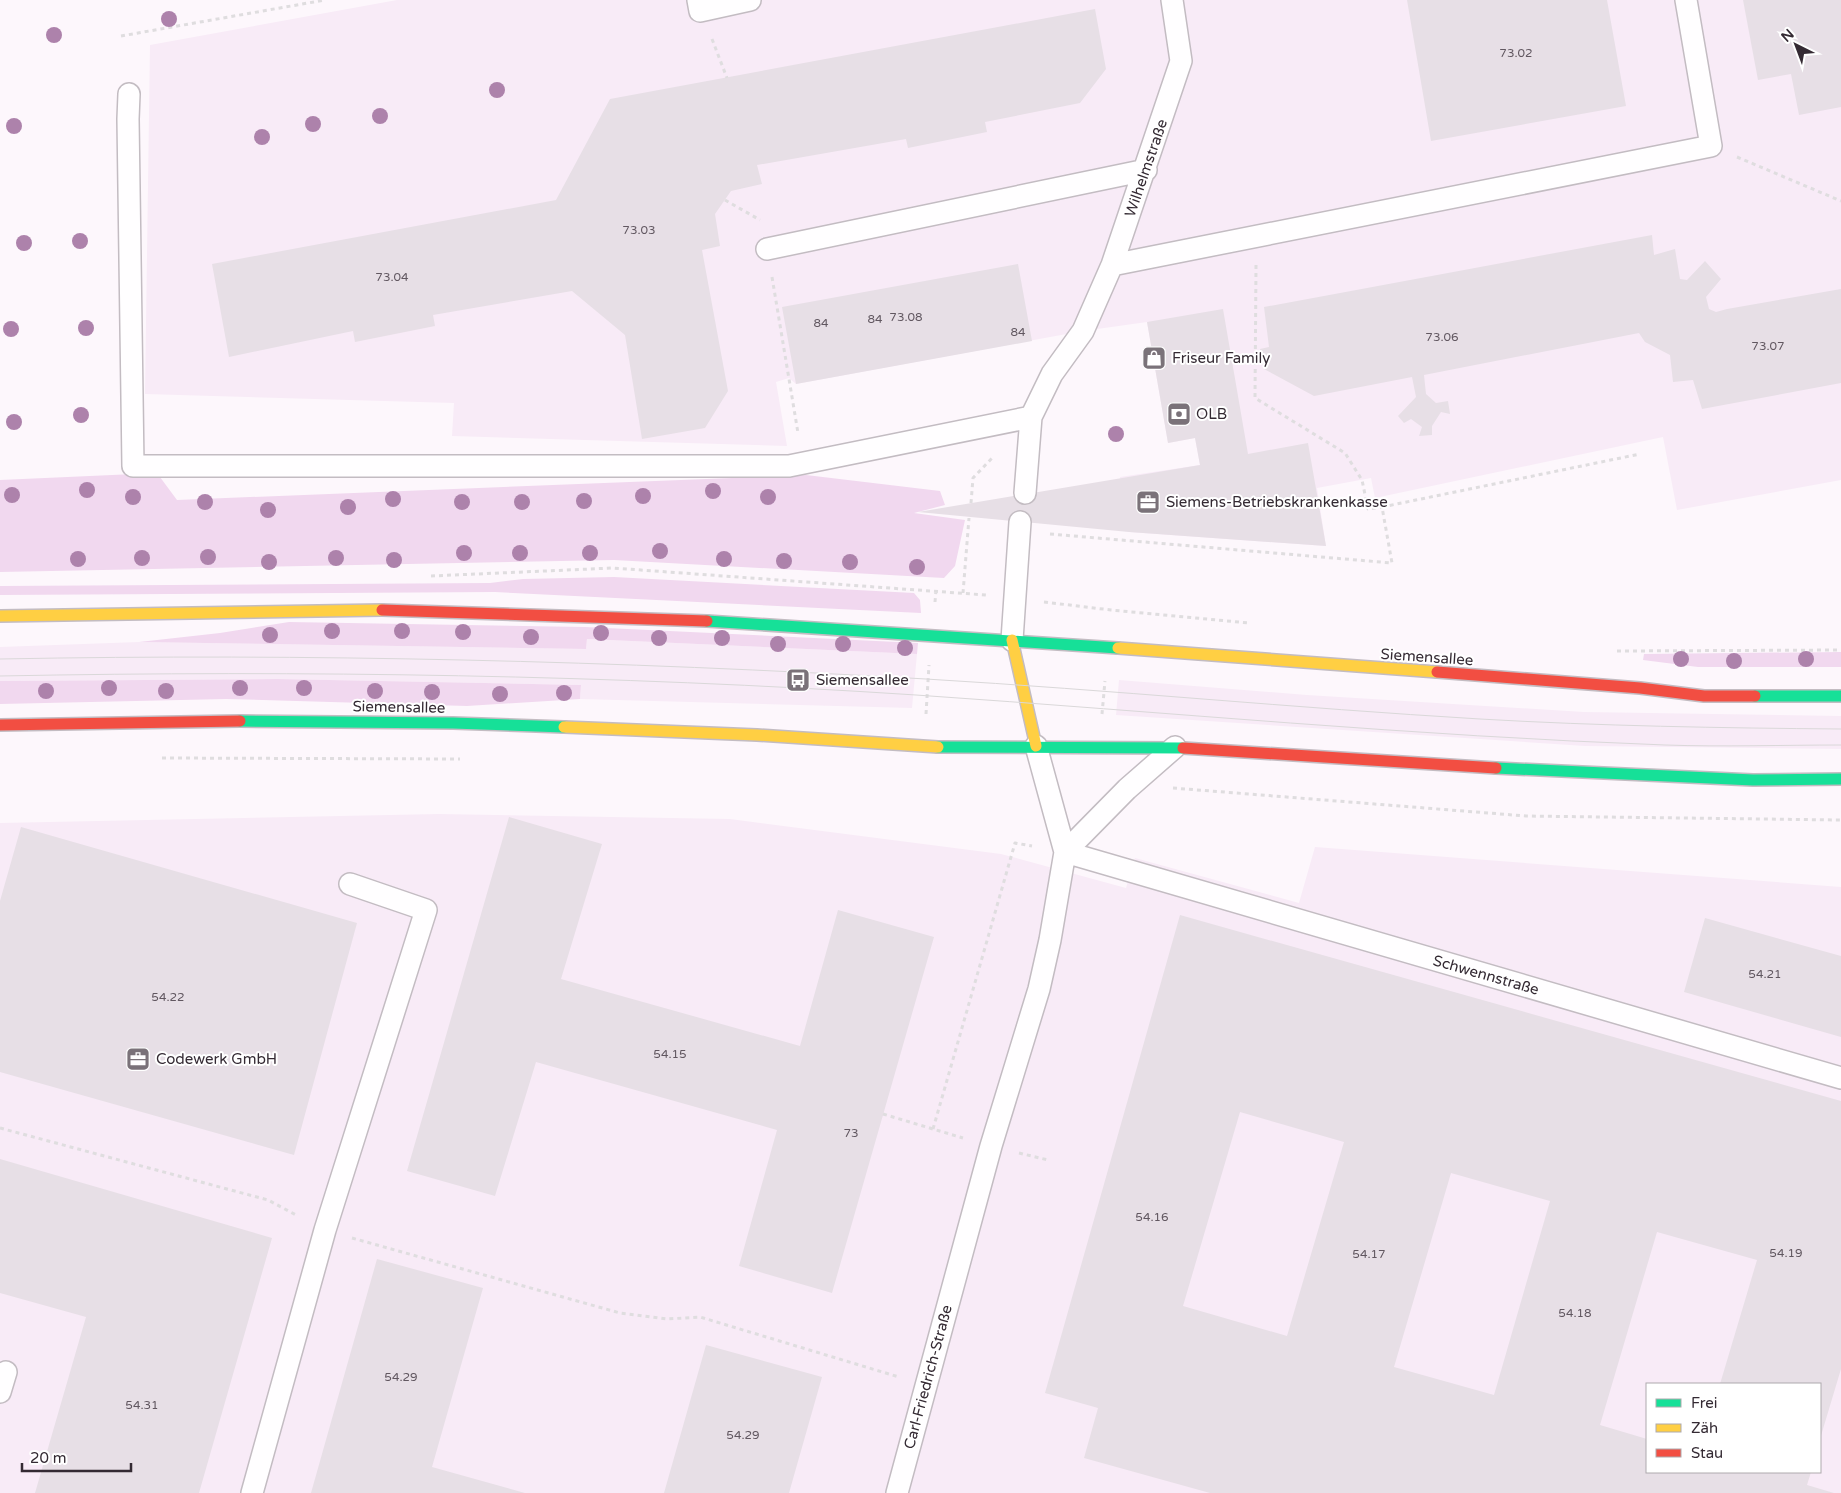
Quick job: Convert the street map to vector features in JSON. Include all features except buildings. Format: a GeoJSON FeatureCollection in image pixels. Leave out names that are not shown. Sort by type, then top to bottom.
{"type":"FeatureCollection","features":[{"type":"Feature","properties":{"kind":"main road","name":"Siemensallee"},"geometry":{"type":"LineString","coordinates":[[0,616],[355,610],[646,617],[932,634],[1640,688],[1704,696],[1841,696]]}},
{"type":"Feature","properties":{"kind":"main road"},"geometry":{"type":"LineString","coordinates":[[1012,640],[1036,746]]}},
{"type":"Feature","properties":{"kind":"main road","name":"Siemensallee"},"geometry":{"type":"LineString","coordinates":[[0,725],[264,721],[453,723],[757,735],[924,747],[1175,747],[1543,771],[1753,780],[1841,779]]}},
{"type":"Feature","properties":{"kind":"lane"},"geometry":{"type":"LineString","coordinates":[[699,5],[750,0]]}},
{"type":"Feature","properties":{"kind":"lane","name":"Wilhelmstraße"},"geometry":{"type":"LineString","coordinates":[[1031,417],[1052,374],[1083,331],[1112,265],[1146,170],[1181,61],[1172,0]]}},
{"type":"Feature","properties":{"kind":"lane"},"geometry":{"type":"LineString","coordinates":[[1112,265],[1711,146],[1686,0]]}},
{"type":"Feature","properties":{"kind":"lane"},"geometry":{"type":"LineString","coordinates":[[129,94],[133,466],[796,465],[1031,417],[1025,493]]}},
{"type":"Feature","properties":{"kind":"lane"},"geometry":{"type":"LineString","coordinates":[[767,250],[1146,170]]}},
{"type":"Feature","properties":{"kind":"lane"},"geometry":{"type":"LineString","coordinates":[[1012,640],[1020,527]]}},
{"type":"Feature","properties":{"kind":"lane"},"geometry":{"type":"LineString","coordinates":[[1036,746],[1065,852]]}},
{"type":"Feature","properties":{"kind":"lane"},"geometry":{"type":"LineString","coordinates":[[1065,852],[1127,789],[1175,747]]}},
{"type":"Feature","properties":{"kind":"lane","name":"Schwennstraße"},"geometry":{"type":"LineString","coordinates":[[1065,852],[1841,1078]]}},
{"type":"Feature","properties":{"kind":"lane","name":"Carl-Friedrich-Straße"},"geometry":{"type":"LineString","coordinates":[[897,1493],[991,1146],[1039,989],[1050,940],[1065,852]]}},
{"type":"Feature","properties":{"kind":"lane"},"geometry":{"type":"LineString","coordinates":[[252,1493],[325,1230],[426,910],[350,884]]}},
{"type":"Feature","properties":{"kind":"lane"},"geometry":{"type":"LineString","coordinates":[[0,1392],[6,1372]]}},
{"type":"Feature","properties":{"kind":"path"},"geometry":{"type":"LineString","coordinates":[[121,36],[324,0]]}},
{"type":"Feature","properties":{"kind":"path"},"geometry":{"type":"LineString","coordinates":[[699,5],[727,78]]}},
{"type":"Feature","properties":{"kind":"path"},"geometry":{"type":"LineString","coordinates":[[1711,146],[1841,201]]}},
{"type":"Feature","properties":{"kind":"path"},"geometry":{"type":"LineString","coordinates":[[1256,236],[1256,398],[1345,454],[1362,480],[1368,509],[1640,454]]}},
{"type":"Feature","properties":{"kind":"path"},"geometry":{"type":"LineString","coordinates":[[789,378],[796,465]]}},
{"type":"Feature","properties":{"kind":"path"},"geometry":{"type":"LineString","coordinates":[[1020,527],[1392,563],[1382,507]]}},
{"type":"Feature","properties":{"kind":"path"},"geometry":{"type":"LineString","coordinates":[[963,592],[969,518]]}},
{"type":"Feature","properties":{"kind":"path"},"geometry":{"type":"LineString","coordinates":[[924,747],[936,590]]}},
{"type":"Feature","properties":{"kind":"path"},"geometry":{"type":"LineString","coordinates":[[1099,746],[1111,610]]}},
{"type":"Feature","properties":{"kind":"path"},"geometry":{"type":"LineString","coordinates":[[1610,651],[1841,650]]}},
{"type":"Feature","properties":{"kind":"path"},"geometry":{"type":"LineString","coordinates":[[158,758],[465,759]]}},
{"type":"Feature","properties":{"kind":"path"},"geometry":{"type":"LineString","coordinates":[[1127,789],[1165,787],[1526,816],[1841,820]]}},
{"type":"Feature","properties":{"kind":"path"},"geometry":{"type":"LineString","coordinates":[[933,1129],[1015,843],[1065,852]]}},
{"type":"Feature","properties":{"kind":"path"},"geometry":{"type":"LineString","coordinates":[[0,1128],[268,1200],[325,1230],[620,1313],[667,1319],[700,1317],[926,1385]]}},
{"type":"Feature","properties":{"kind":"shaded area"},"geometry":{"type":"Polygon","coordinates":[[[397,0],[1841,0],[1841,480],[1677,510],[1663,437],[1375,498],[1371,478],[1317,488],[1326,546],[1129,532],[1120,477],[1200,465],[1195,438],[1168,443],[1147,322],[1083,331],[796,384],[789,378],[776,382],[787,446],[452,436],[454,403],[145,394],[150,45],[397,0]]]}},
{"type":"Feature","properties":{"kind":"shaded area"},"geometry":{"type":"Polygon","coordinates":[[[157,473],[177,500],[806,475],[940,491],[945,505],[914,513],[965,520],[955,566],[944,578],[614,560],[0,572],[0,480],[157,473]]]}},
{"type":"Feature","properties":{"kind":"shaded area"},"geometry":{"type":"Polygon","coordinates":[[[614,577],[914,593],[920,600],[921,613],[495,592],[0,595],[0,586],[490,583],[523,579],[614,577]]]}},
{"type":"Feature","properties":{"kind":"shaded area"},"geometry":{"type":"Polygon","coordinates":[[[289,622],[585,627],[918,643],[917,654],[587,639],[586,649],[139,642],[220,633],[289,622]]]}},
{"type":"Feature","properties":{"kind":"shaded area"},"geometry":{"type":"Polygon","coordinates":[[[587,639],[917,654],[912,708],[580,699],[581,685],[277,679],[0,681],[0,647],[139,642],[586,649],[587,639]]]}},
{"type":"Feature","properties":{"kind":"shaded area"},"geometry":{"type":"Polygon","coordinates":[[[1841,652],[1841,667],[1698,667],[1643,660],[1644,654],[1841,652]]]}},
{"type":"Feature","properties":{"kind":"shaded area"},"geometry":{"type":"Polygon","coordinates":[[[277,679],[581,685],[580,699],[467,706],[226,699],[0,704],[0,681],[277,679]]]}},
{"type":"Feature","properties":{"kind":"shaded area"},"geometry":{"type":"Polygon","coordinates":[[[1119,680],[1307,695],[1584,712],[1841,716],[1841,749],[1585,746],[1116,715],[1119,680]]]}},
{"type":"Feature","properties":{"kind":"shaded area"},"geometry":{"type":"Polygon","coordinates":[[[439,814],[730,819],[1001,854],[1126,888],[1135,858],[1299,903],[1315,847],[1841,887],[1841,1493],[0,1493],[0,823],[439,814]]]}},
{"type":"Feature","properties":{"kind":"tram line"},"geometry":{"type":"LineString","coordinates":[[0,659],[116,657],[347,658],[694,667],[995,683],[1480,719],[1660,726],[1841,729]]}},
{"type":"Feature","properties":{"kind":"tram line"},"geometry":{"type":"LineString","coordinates":[[0,676],[344,674],[688,683],[916,695],[1478,736],[1687,746],[1841,745]]}},
{"type":"Feature","properties":{"kind":"traffic: fast"},"geometry":{"type":"LineString","coordinates":[[707,621],[1118,648]]}},
{"type":"Feature","properties":{"kind":"traffic: fast"},"geometry":{"type":"LineString","coordinates":[[1755,696],[1841,696]]}},
{"type":"Feature","properties":{"kind":"traffic: fast"},"geometry":{"type":"LineString","coordinates":[[240,721],[453,723],[564,727]]}},
{"type":"Feature","properties":{"kind":"traffic: fast"},"geometry":{"type":"LineString","coordinates":[[938,747],[1183,748]]}},
{"type":"Feature","properties":{"kind":"traffic: fast"},"geometry":{"type":"LineString","coordinates":[[1496,768],[1753,780],[1841,779]]}},
{"type":"Feature","properties":{"kind":"traffic: slow"},"geometry":{"type":"LineString","coordinates":[[0,616],[382,610]]}},
{"type":"Feature","properties":{"kind":"traffic: slow"},"geometry":{"type":"LineString","coordinates":[[1012,640],[1036,746]]}},
{"type":"Feature","properties":{"kind":"traffic: slow"},"geometry":{"type":"LineString","coordinates":[[1118,648],[1437,672]]}},
{"type":"Feature","properties":{"kind":"traffic: slow"},"geometry":{"type":"LineString","coordinates":[[564,727],[757,735],[938,747]]}},
{"type":"Feature","properties":{"kind":"traffic: jam"},"geometry":{"type":"LineString","coordinates":[[382,610],[707,621]]}},
{"type":"Feature","properties":{"kind":"traffic: jam"},"geometry":{"type":"LineString","coordinates":[[1437,672],[1640,688],[1704,696],[1755,696]]}},
{"type":"Feature","properties":{"kind":"traffic: jam"},"geometry":{"type":"LineString","coordinates":[[0,725],[240,721]]}},
{"type":"Feature","properties":{"kind":"traffic: jam"},"geometry":{"type":"LineString","coordinates":[[1183,748],[1496,768]]}},
{"type":"Feature","properties":{"kind":"place","name":"Friseur Family"},"geometry":{"type":"Point","coordinates":[1154,358]}},
{"type":"Feature","properties":{"kind":"place","name":"OLB"},"geometry":{"type":"Point","coordinates":[1179,414]}},
{"type":"Feature","properties":{"kind":"place","name":"Siemens-Betriebskrankenkasse"},"geometry":{"type":"Point","coordinates":[1148,502]}},
{"type":"Feature","properties":{"kind":"place","name":"Siemensallee"},"geometry":{"type":"Point","coordinates":[798,680]}},
{"type":"Feature","properties":{"kind":"place","name":"Codewerk GmbH"},"geometry":{"type":"Point","coordinates":[138,1059]}}]}
